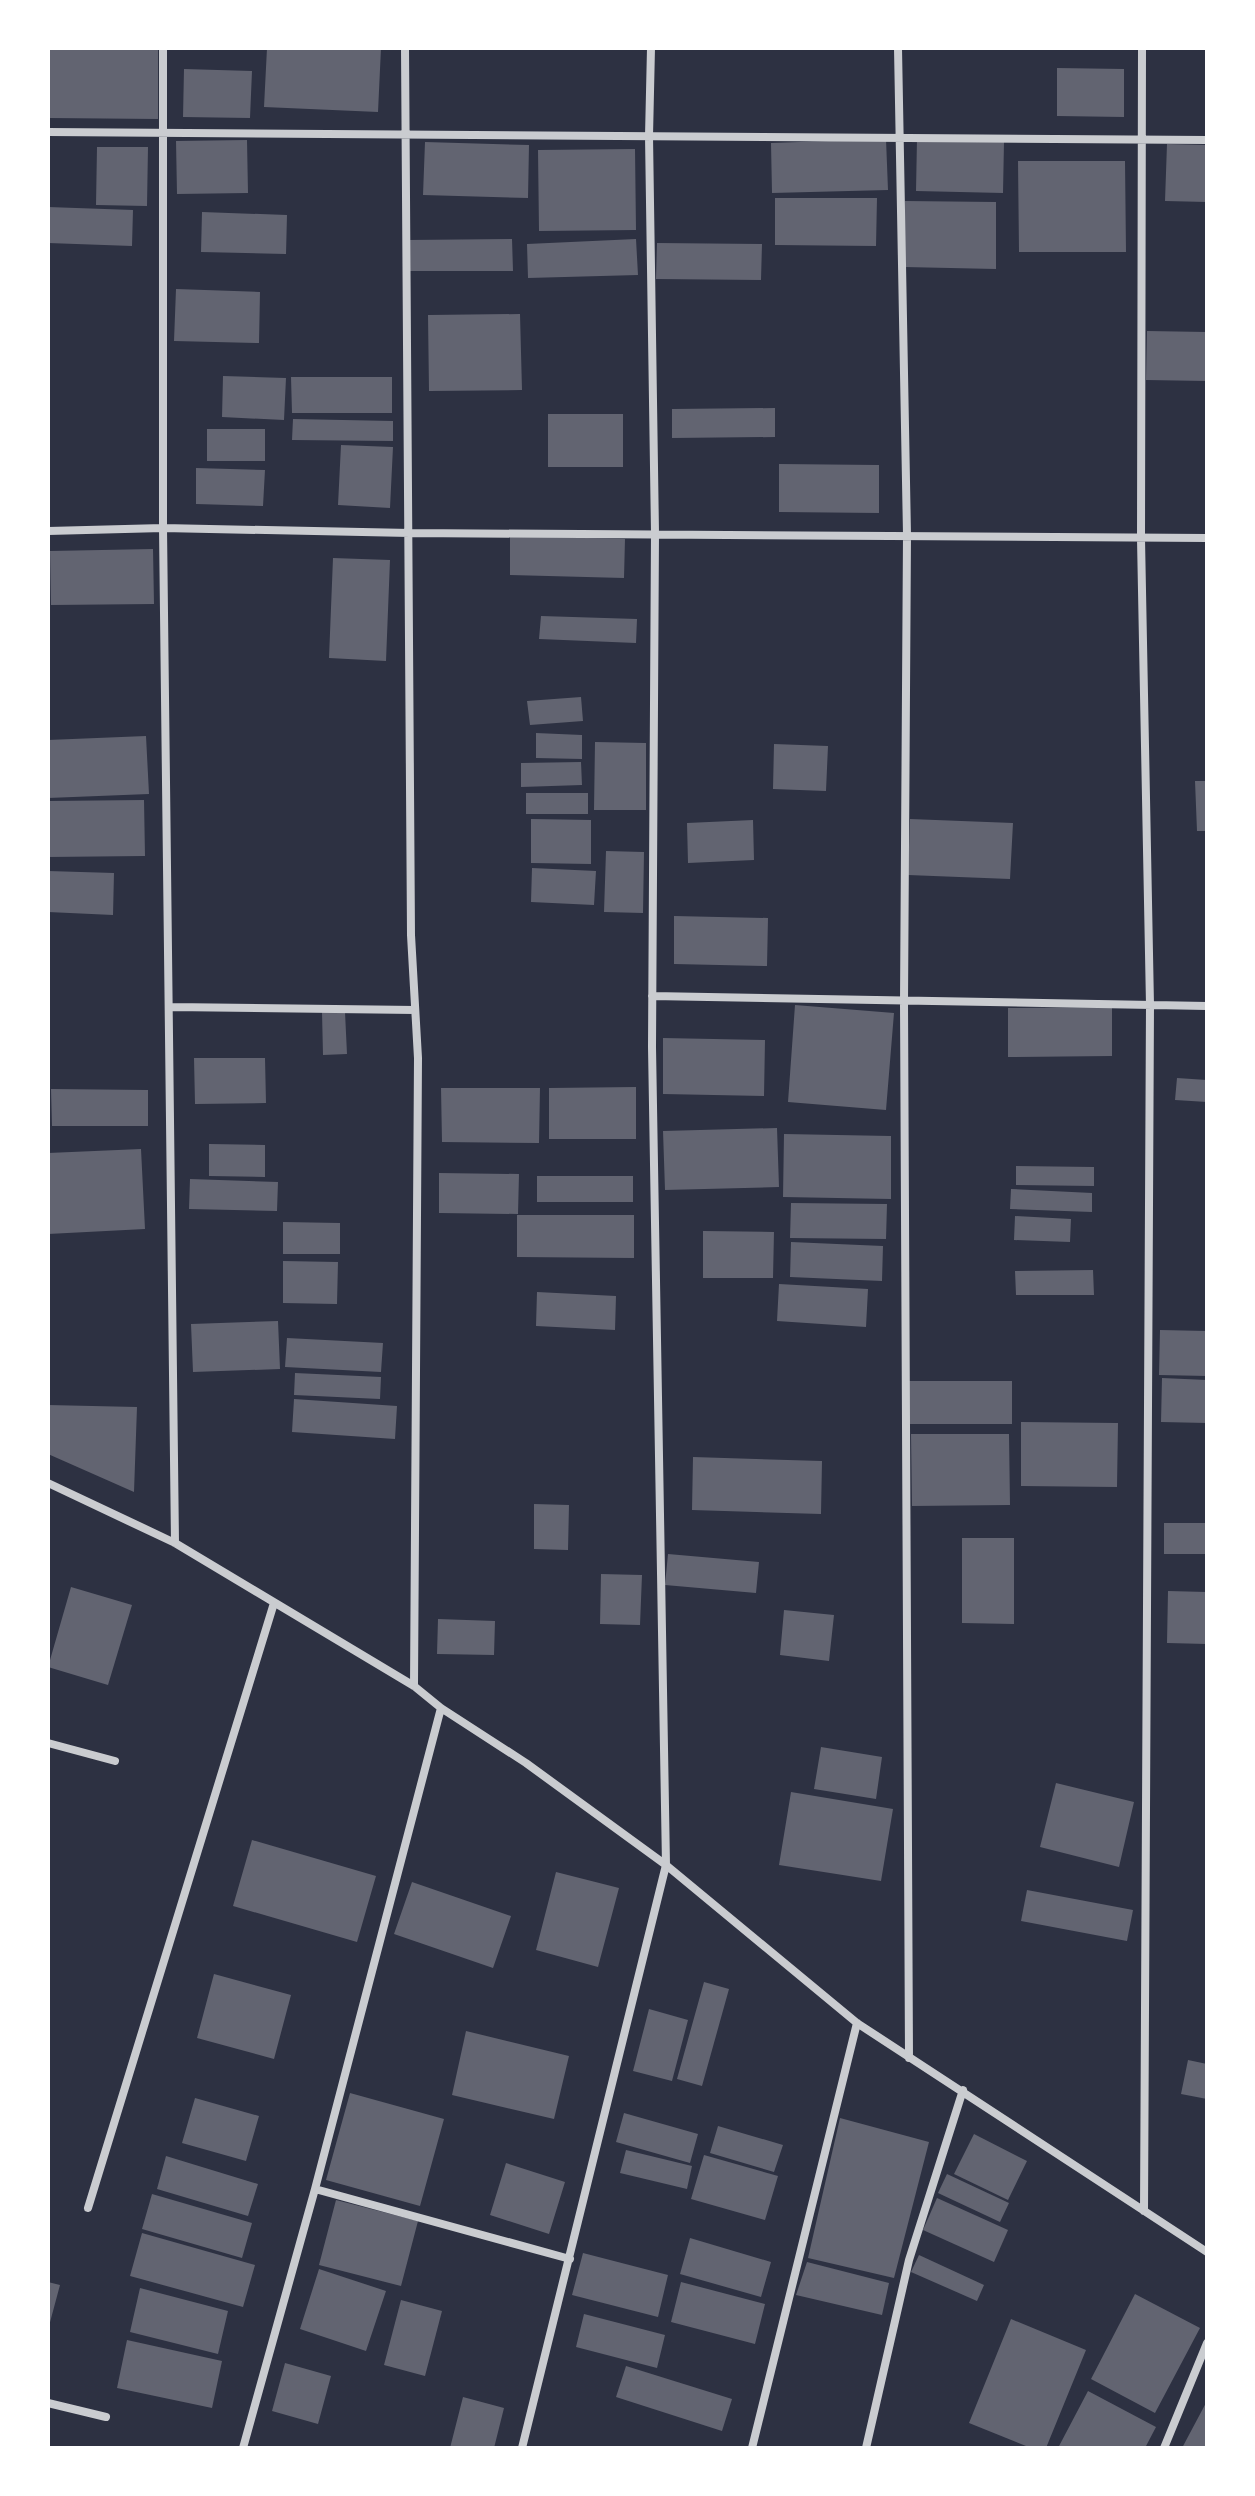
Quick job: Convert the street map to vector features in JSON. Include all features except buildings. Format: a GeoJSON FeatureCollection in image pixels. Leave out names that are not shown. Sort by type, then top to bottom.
{"type":"FeatureCollection","features":[{"type":"Feature","properties":{"kind":"street"},"geometry":{"type":"LineString","coordinates":[[163,48],[163,528],[175,1543]]}},
{"type":"Feature","properties":{"kind":"street"},"geometry":{"type":"LineString","coordinates":[[405,48],[411,919],[418,1058],[414,1686]]}},
{"type":"Feature","properties":{"kind":"street"},"geometry":{"type":"LineString","coordinates":[[522,2448],[666,1865],[652,996],[655,533],[649,136],[651,48]]}},
{"type":"Feature","properties":{"kind":"street"},"geometry":{"type":"LineString","coordinates":[[898,48],[907,535],[904,1002],[909,2058]]}},
{"type":"Feature","properties":{"kind":"street"},"geometry":{"type":"LineString","coordinates":[[1142,48],[1141,539],[1150,1005],[1144,2211]]}},
{"type":"Feature","properties":{"kind":"street"},"geometry":{"type":"LineString","coordinates":[[48,132],[1207,140]]}},
{"type":"Feature","properties":{"kind":"street"},"geometry":{"type":"LineString","coordinates":[[48,531],[163,528],[410,533],[1207,538]]}},
{"type":"Feature","properties":{"kind":"street"},"geometry":{"type":"LineString","coordinates":[[652,996],[1207,1006]]}},
{"type":"Feature","properties":{"kind":"street"},"geometry":{"type":"LineString","coordinates":[[171,1007],[415,1010]]}},
{"type":"Feature","properties":{"kind":"street"},"geometry":{"type":"LineString","coordinates":[[48,1483],[175,1543],[414,1686],[666,1865],[857,2023],[1207,2252]]}},
{"type":"Feature","properties":{"kind":"street"},"geometry":{"type":"LineString","coordinates":[[88,2208],[274,1603]]}},
{"type":"Feature","properties":{"kind":"street"},"geometry":{"type":"LineString","coordinates":[[243,2448],[315,2189],[441,1708]]}},
{"type":"Feature","properties":{"kind":"street"},"geometry":{"type":"LineString","coordinates":[[48,1743],[115,1761]]}},
{"type":"Feature","properties":{"kind":"street"},"geometry":{"type":"LineString","coordinates":[[752,2448],[857,2023]]}},
{"type":"Feature","properties":{"kind":"street"},"geometry":{"type":"LineString","coordinates":[[866,2448],[909,2260],[963,2090]]}},
{"type":"Feature","properties":{"kind":"street"},"geometry":{"type":"LineString","coordinates":[[315,2189],[570,2259]]}},
{"type":"Feature","properties":{"kind":"street"},"geometry":{"type":"LineString","coordinates":[[1164,2448],[1207,2343]]}},
{"type":"Feature","properties":{"kind":"street"},"geometry":{"type":"LineString","coordinates":[[48,2403],[106,2417]]}}]}
